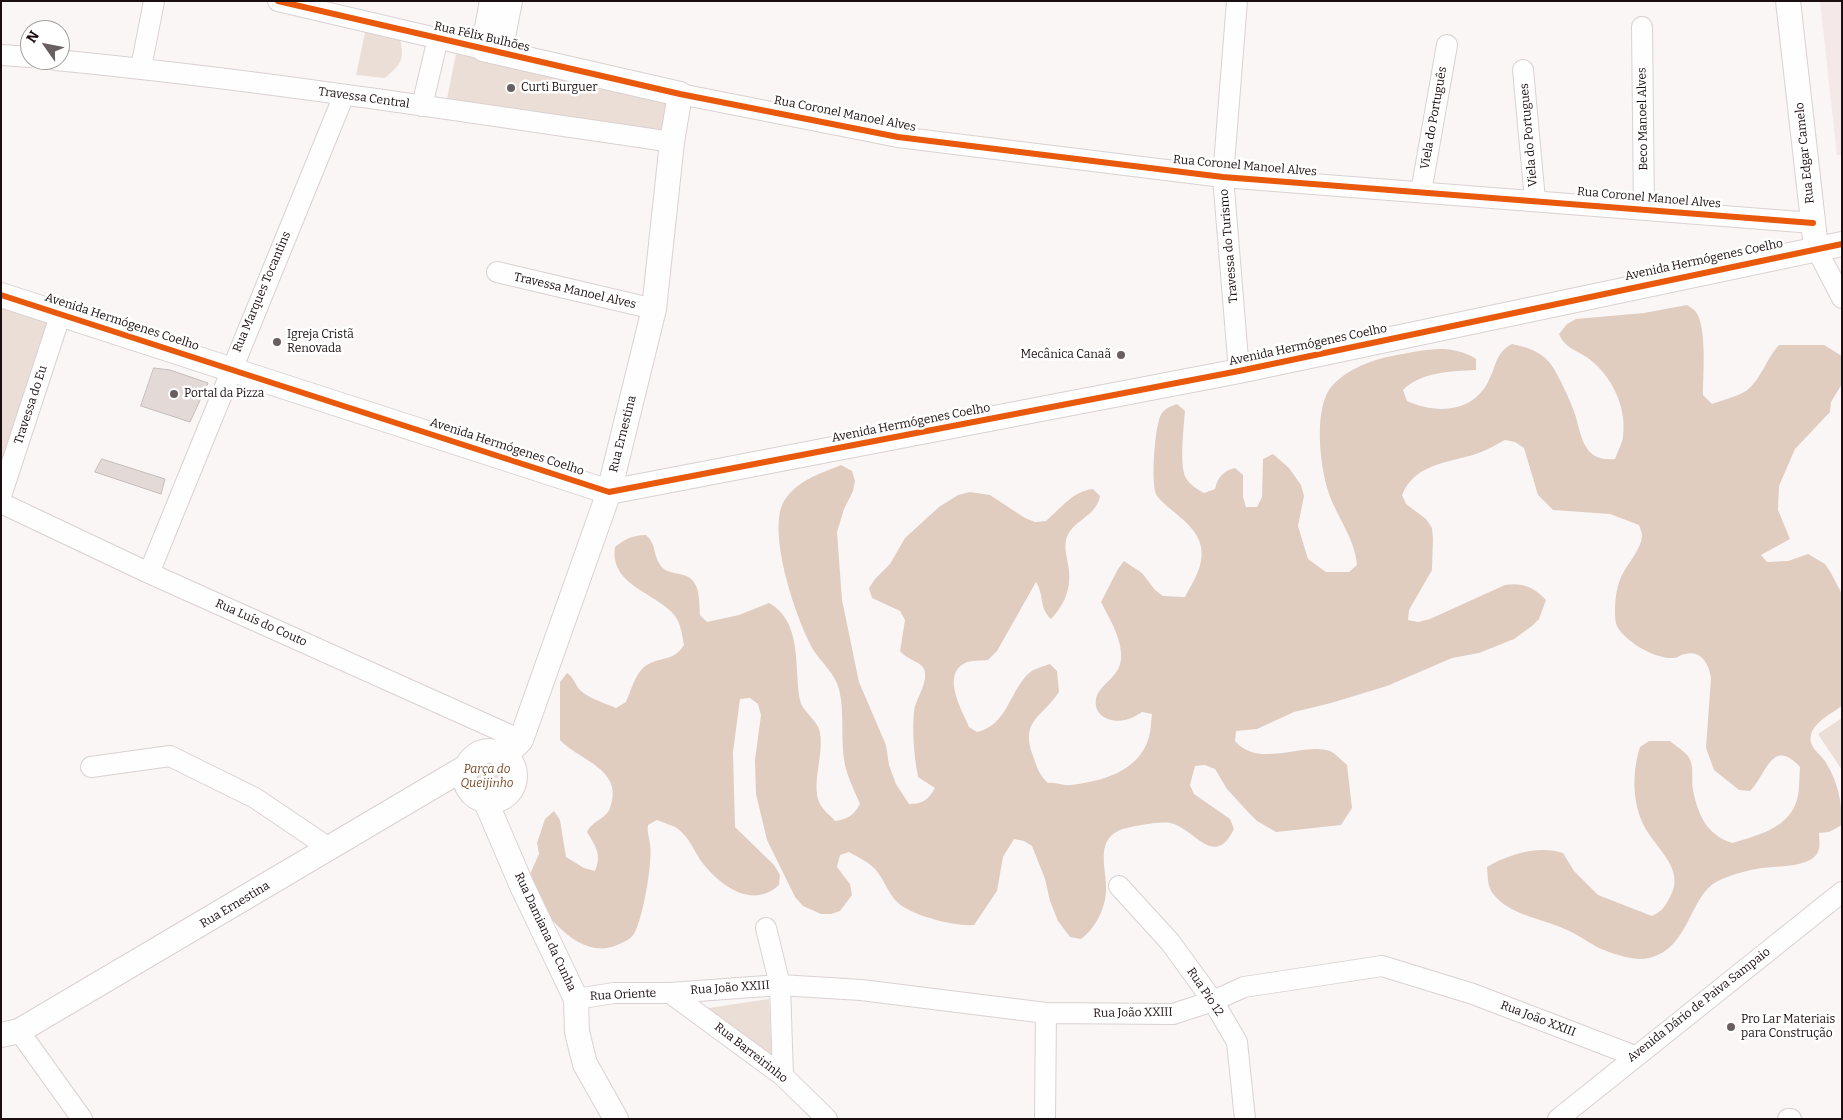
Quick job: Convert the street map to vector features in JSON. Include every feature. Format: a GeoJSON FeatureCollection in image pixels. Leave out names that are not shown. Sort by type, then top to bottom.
{"type":"FeatureCollection","features":[{"type":"Feature","properties":{"kind":"street"},"geometry":{"type":"LineString","coordinates":[[141,68],[154,1]]}},
{"type":"Feature","properties":{"kind":"street","name":"Rua Félix Bulhões"},"geometry":{"type":"LineString","coordinates":[[278,1],[680,94]]}},
{"type":"Feature","properties":{"kind":"street"},"geometry":{"type":"LineString","coordinates":[[492,1],[492,51]]}},
{"type":"Feature","properties":{"kind":"street"},"geometry":{"type":"LineString","coordinates":[[492,51],[510,1]]}},
{"type":"Feature","properties":{"kind":"street","name":"Travessa do Turismo"},"geometry":{"type":"LineString","coordinates":[[1237,1],[1223,177],[1239,371]]}},
{"type":"Feature","properties":{"kind":"street","name":"Rua Edgar Camelo"},"geometry":{"type":"LineString","coordinates":[[1788,1],[1816,248],[1842,298]]}},
{"type":"Feature","properties":{"kind":"street","name":"Beco Manoel Alves"},"geometry":{"type":"LineString","coordinates":[[1642,28],[1644,210]]}},
{"type":"Feature","properties":{"kind":"street"},"geometry":{"type":"LineString","coordinates":[[422,106],[438,38]]}},
{"type":"Feature","properties":{"kind":"street","name":"Viela do Português"},"geometry":{"type":"LineString","coordinates":[[1421,192],[1448,45]]}},
{"type":"Feature","properties":{"kind":"street"},"geometry":{"type":"LineString","coordinates":[[1,55],[20,57]]}},
{"type":"Feature","properties":{"kind":"street","name":"Travessa Central"},"geometry":{"type":"LineString","coordinates":[[70,61],[141,68],[344,95],[672,142]]}},
{"type":"Feature","properties":{"kind":"street","name":"Viela do Portugues"},"geometry":{"type":"LineString","coordinates":[[1524,70],[1535,200]]}},
{"type":"Feature","properties":{"kind":"street","name":"Rua Coronel Manoel Alves"},"geometry":{"type":"LineString","coordinates":[[680,94],[898,137],[1223,177],[1813,223]]}},
{"type":"Feature","properties":{"kind":"street","name":"Rua Ernestina"},"geometry":{"type":"LineString","coordinates":[[513,748],[609,492],[654,309],[672,142],[680,94]]}},
{"type":"Feature","properties":{"kind":"street","name":"Rua Marques Tocantins"},"geometry":{"type":"LineString","coordinates":[[149,573],[230,370],[344,95]]}},
{"type":"Feature","properties":{"kind":"street","name":"Avenida Hermógenes Coelho"},"geometry":{"type":"LineString","coordinates":[[1,295],[609,492],[1239,371],[1842,244]]}},
{"type":"Feature","properties":{"kind":"street","name":"Travessa Manoel Alves"},"geometry":{"type":"LineString","coordinates":[[497,272],[654,309]]}},
{"type":"Feature","properties":{"kind":"street","name":"Travessa do Eu"},"geometry":{"type":"LineString","coordinates":[[1,496],[61,313]]}},
{"type":"Feature","properties":{"kind":"street","name":"Rua Luís do Couto"},"geometry":{"type":"LineString","coordinates":[[1,503],[513,748]]}},
{"type":"Feature","properties":{"kind":"street"},"geometry":{"type":"LineString","coordinates":[[513,748],[516,774],[513,789],[502,799],[486,802],[473,795],[465,782],[466,767],[474,755],[487,749],[513,748]]}},
{"type":"Feature","properties":{"kind":"street"},"geometry":{"type":"LineString","coordinates":[[91,767],[170,756],[255,798],[329,848]]}},
{"type":"Feature","properties":{"kind":"street","name":"Rua Ernestina"},"geometry":{"type":"LineString","coordinates":[[7,1032],[329,848],[466,767]]}},
{"type":"Feature","properties":{"kind":"street","name":"Rua Damiana da Cunha"},"geometry":{"type":"LineString","coordinates":[[486,802],[522,886],[576,998],[577,1032],[586,1064],[616,1119]]}},
{"type":"Feature","properties":{"kind":"street","name":"Rua Pio 12"},"geometry":{"type":"LineString","coordinates":[[1119,886],[1170,942],[1213,1001],[1237,1042],[1245,1119]]}},
{"type":"Feature","properties":{"kind":"street","name":"Avenida Dário de Paiva Sampaio"},"geometry":{"type":"LineString","coordinates":[[1558,1119],[1842,892]]}},
{"type":"Feature","properties":{"kind":"street"},"geometry":{"type":"LineString","coordinates":[[766,928],[780,985],[783,1076]]}},
{"type":"Feature","properties":{"kind":"street","name":"Rua João XXIII"},"geometry":{"type":"LineString","coordinates":[[670,993],[780,985],[861,990],[1046,1013],[1173,1014],[1213,1001],[1244,987],[1382,966],[1473,994],[1635,1056]]}},
{"type":"Feature","properties":{"kind":"street","name":"Rua Oriente"},"geometry":{"type":"LineString","coordinates":[[576,998],[614,993],[670,993]]}},
{"type":"Feature","properties":{"kind":"street","name":"Rua Barreirinho"},"geometry":{"type":"LineString","coordinates":[[670,993],[783,1076],[827,1119]]}},
{"type":"Feature","properties":{"kind":"street"},"geometry":{"type":"LineString","coordinates":[[1045,1119],[1046,1013]]}},
{"type":"Feature","properties":{"kind":"street"},"geometry":{"type":"LineString","coordinates":[[7,1032],[82,1119]]}},
{"type":"Feature","properties":{"kind":"shaded area"},"geometry":{"type":"Polygon","coordinates":[[[1820,1],[1842,1],[1842,155],[1837,155],[1820,1]]]}},
{"type":"Feature","properties":{"kind":"shaded area"},"geometry":{"type":"Polygon","coordinates":[[[1687,305],[1695,311],[1702,329],[1704,352],[1703,395],[1712,404],[1746,391],[1760,375],[1779,345],[1824,345],[1842,356],[1842,384],[1831,402],[1830,412],[1795,449],[1779,486],[1778,510],[1790,539],[1761,555],[1767,562],[1788,561],[1808,554],[1825,564],[1842,594],[1842,706],[1819,722],[1813,730],[1810,739],[1815,749],[1825,761],[1836,784],[1840,800],[1842,825],[1829,832],[1819,833],[1819,849],[1810,860],[1794,865],[1751,870],[1718,881],[1708,888],[1681,933],[1663,953],[1644,959],[1618,955],[1603,950],[1565,929],[1518,912],[1501,902],[1494,895],[1488,882],[1487,867],[1504,858],[1534,850],[1563,853],[1574,871],[1598,895],[1652,916],[1661,910],[1670,897],[1674,887],[1674,877],[1668,860],[1644,826],[1637,807],[1634,787],[1640,747],[1649,741],[1670,741],[1686,754],[1692,768],[1693,790],[1701,816],[1716,835],[1732,843],[1769,830],[1785,819],[1796,803],[1799,790],[1800,767],[1783,756],[1776,757],[1770,762],[1750,791],[1739,790],[1714,770],[1706,748],[1711,678],[1706,663],[1700,656],[1691,653],[1667,658],[1651,653],[1629,640],[1616,624],[1615,605],[1618,586],[1641,541],[1642,535],[1639,525],[1610,514],[1553,510],[1538,495],[1524,448],[1515,442],[1505,440],[1476,454],[1428,468],[1413,478],[1402,495],[1406,504],[1426,519],[1432,528],[1433,538],[1432,570],[1409,610],[1408,620],[1418,622],[1430,619],[1511,584],[1527,586],[1546,600],[1539,619],[1514,639],[1479,653],[1452,658],[1387,686],[1294,712],[1257,729],[1236,731],[1235,741],[1245,749],[1257,753],[1270,754],[1322,749],[1338,756],[1347,765],[1352,808],[1341,825],[1276,832],[1257,821],[1249,813],[1227,789],[1215,769],[1205,765],[1195,766],[1190,785],[1194,794],[1230,819],[1234,829],[1227,841],[1219,846],[1212,846],[1204,843],[1179,826],[1170,823],[1144,825],[1118,831],[1111,836],[1104,849],[1106,890],[1102,911],[1091,930],[1081,939],[1070,937],[1058,921],[1032,846],[1024,841],[1014,839],[1003,857],[997,891],[974,925],[956,924],[933,919],[903,907],[888,890],[875,869],[849,852],[840,855],[837,867],[850,884],[852,895],[840,911],[831,914],[821,914],[803,906],[795,897],[767,840],[756,794],[755,760],[761,715],[758,704],[750,698],[740,699],[733,752],[735,827],[774,865],[780,875],[779,885],[769,892],[758,895],[747,895],[726,886],[708,870],[682,832],[673,826],[657,820],[648,825],[651,852],[646,890],[641,916],[634,934],[628,940],[615,946],[601,948],[587,946],[562,930],[541,906],[533,893],[527,881],[539,854],[537,843],[545,819],[554,811],[560,820],[566,857],[584,868],[595,871],[598,856],[587,832],[608,812],[613,795],[611,784],[606,775],[560,740],[560,682],[567,673],[582,692],[591,698],[616,708],[626,702],[637,676],[643,668],[652,662],[676,654],[684,645],[680,626],[675,616],[658,601],[627,580],[619,571],[615,560],[615,547],[626,540],[646,535],[653,545],[662,568],[692,579],[698,591],[700,615],[707,622],[739,615],[769,603],[780,611],[792,634],[795,647],[801,704],[815,721],[821,738],[817,796],[821,806],[835,821],[850,816],[860,804],[845,765],[839,689],[835,678],[814,651],[807,637],[792,599],[786,577],[781,554],[779,515],[784,501],[789,494],[810,478],[841,465],[852,471],[855,481],[853,491],[844,509],[837,532],[842,600],[859,682],[886,745],[889,765],[896,784],[909,804],[925,800],[935,788],[918,777],[914,752],[914,711],[924,685],[925,674],[922,666],[900,651],[905,620],[900,611],[872,598],[869,588],[890,564],[905,538],[939,507],[958,495],[970,492],[990,495],[1025,518],[1035,522],[1046,521],[1073,497],[1086,490],[1093,489],[1100,496],[1098,503],[1073,528],[1066,540],[1065,548],[1069,571],[1069,585],[1066,597],[1060,608],[1051,619],[1047,615],[1036,582],[997,651],[988,660],[965,663],[958,668],[954,684],[958,702],[969,727],[977,732],[995,723],[1007,708],[1016,690],[1028,674],[1050,664],[1057,671],[1059,692],[1031,727],[1029,735],[1030,744],[1036,764],[1040,774],[1048,783],[1068,785],[1095,781],[1118,773],[1137,759],[1149,737],[1152,714],[1142,712],[1134,717],[1115,721],[1104,717],[1097,710],[1096,699],[1098,693],[1115,674],[1121,661],[1120,646],[1116,633],[1101,602],[1124,561],[1142,573],[1155,590],[1163,596],[1185,597],[1200,564],[1201,550],[1197,536],[1187,523],[1162,502],[1155,490],[1155,444],[1158,423],[1161,414],[1165,410],[1177,404],[1185,411],[1184,473],[1190,483],[1204,493],[1215,489],[1222,475],[1235,468],[1243,475],[1243,497],[1246,507],[1257,507],[1262,497],[1263,459],[1273,454],[1289,468],[1301,485],[1304,496],[1298,526],[1308,559],[1326,572],[1349,572],[1357,565],[1356,555],[1328,491],[1320,440],[1321,412],[1324,400],[1329,390],[1341,377],[1358,367],[1384,358],[1424,350],[1445,349],[1456,351],[1476,359],[1476,370],[1447,372],[1427,376],[1418,379],[1403,390],[1407,401],[1430,408],[1452,408],[1473,400],[1481,392],[1488,382],[1499,355],[1512,344],[1532,350],[1545,358],[1560,379],[1575,414],[1582,439],[1590,452],[1604,459],[1615,459],[1622,440],[1624,426],[1623,415],[1616,393],[1597,365],[1568,346],[1559,334],[1567,324],[1576,319],[1644,313],[1687,305]]]}},
{"type":"Feature","properties":{"kind":"green space"},"geometry":{"type":"Polygon","coordinates":[[[366,28],[400,37],[401,60],[396,68],[385,78],[356,75],[366,28]]]}},
{"type":"Feature","properties":{"kind":"green space"},"geometry":{"type":"Polygon","coordinates":[[[456,54],[672,101],[666,132],[447,99],[456,54]]]}},
{"type":"Feature","properties":{"kind":"green space"},"geometry":{"type":"Polygon","coordinates":[[[1,305],[50,320],[1,469],[1,305]]]}},
{"type":"Feature","properties":{"kind":"green space"},"geometry":{"type":"Polygon","coordinates":[[[1842,718],[1842,770],[1818,734],[1842,718]]]}},
{"type":"Feature","properties":{"kind":"green space","name":"Parça do Queijinho"},"geometry":{"type":"Polygon","coordinates":[[[487,763],[497,767],[501,777],[497,787],[487,791],[477,787],[473,777],[477,767],[487,763]]]}},
{"type":"Feature","properties":{"kind":"green space"},"geometry":{"type":"Polygon","coordinates":[[[769,999],[772,1061],[702,1009],[769,999]]]}},
{"type":"Feature","properties":{"kind":"building","name":"Portal da Pizza"},"geometry":{"type":"Polygon","coordinates":[[[154,368],[170,370],[208,383],[190,422],[141,406],[154,368]]]}},
{"type":"Feature","properties":{"kind":"building"},"geometry":{"type":"Polygon","coordinates":[[[102,459],[165,479],[161,494],[95,472],[102,459]]]}},
{"type":"Feature","properties":{"kind":"cycle path"},"geometry":{"type":"LineString","coordinates":[[278,1],[680,94],[898,137],[1223,177],[1813,223]]}},
{"type":"Feature","properties":{"kind":"cycle path"},"geometry":{"type":"LineString","coordinates":[[1,295],[609,492],[1239,371],[1842,244]]}},
{"type":"Feature","properties":{"kind":"place","name":"Curti Burguer"},"geometry":{"type":"Point","coordinates":[511,88]}},
{"type":"Feature","properties":{"kind":"place","name":"Igreja Cristã Renovada"},"geometry":{"type":"Point","coordinates":[277,342]}},
{"type":"Feature","properties":{"kind":"place","name":"Mecânica Canaã"},"geometry":{"type":"Point","coordinates":[1121,355]}},
{"type":"Feature","properties":{"kind":"place","name":"Portal da Pizza"},"geometry":{"type":"Point","coordinates":[174,394]}},
{"type":"Feature","properties":{"kind":"place","name":"Pro Lar Materiais para Construção"},"geometry":{"type":"Point","coordinates":[1731,1027]}}]}
